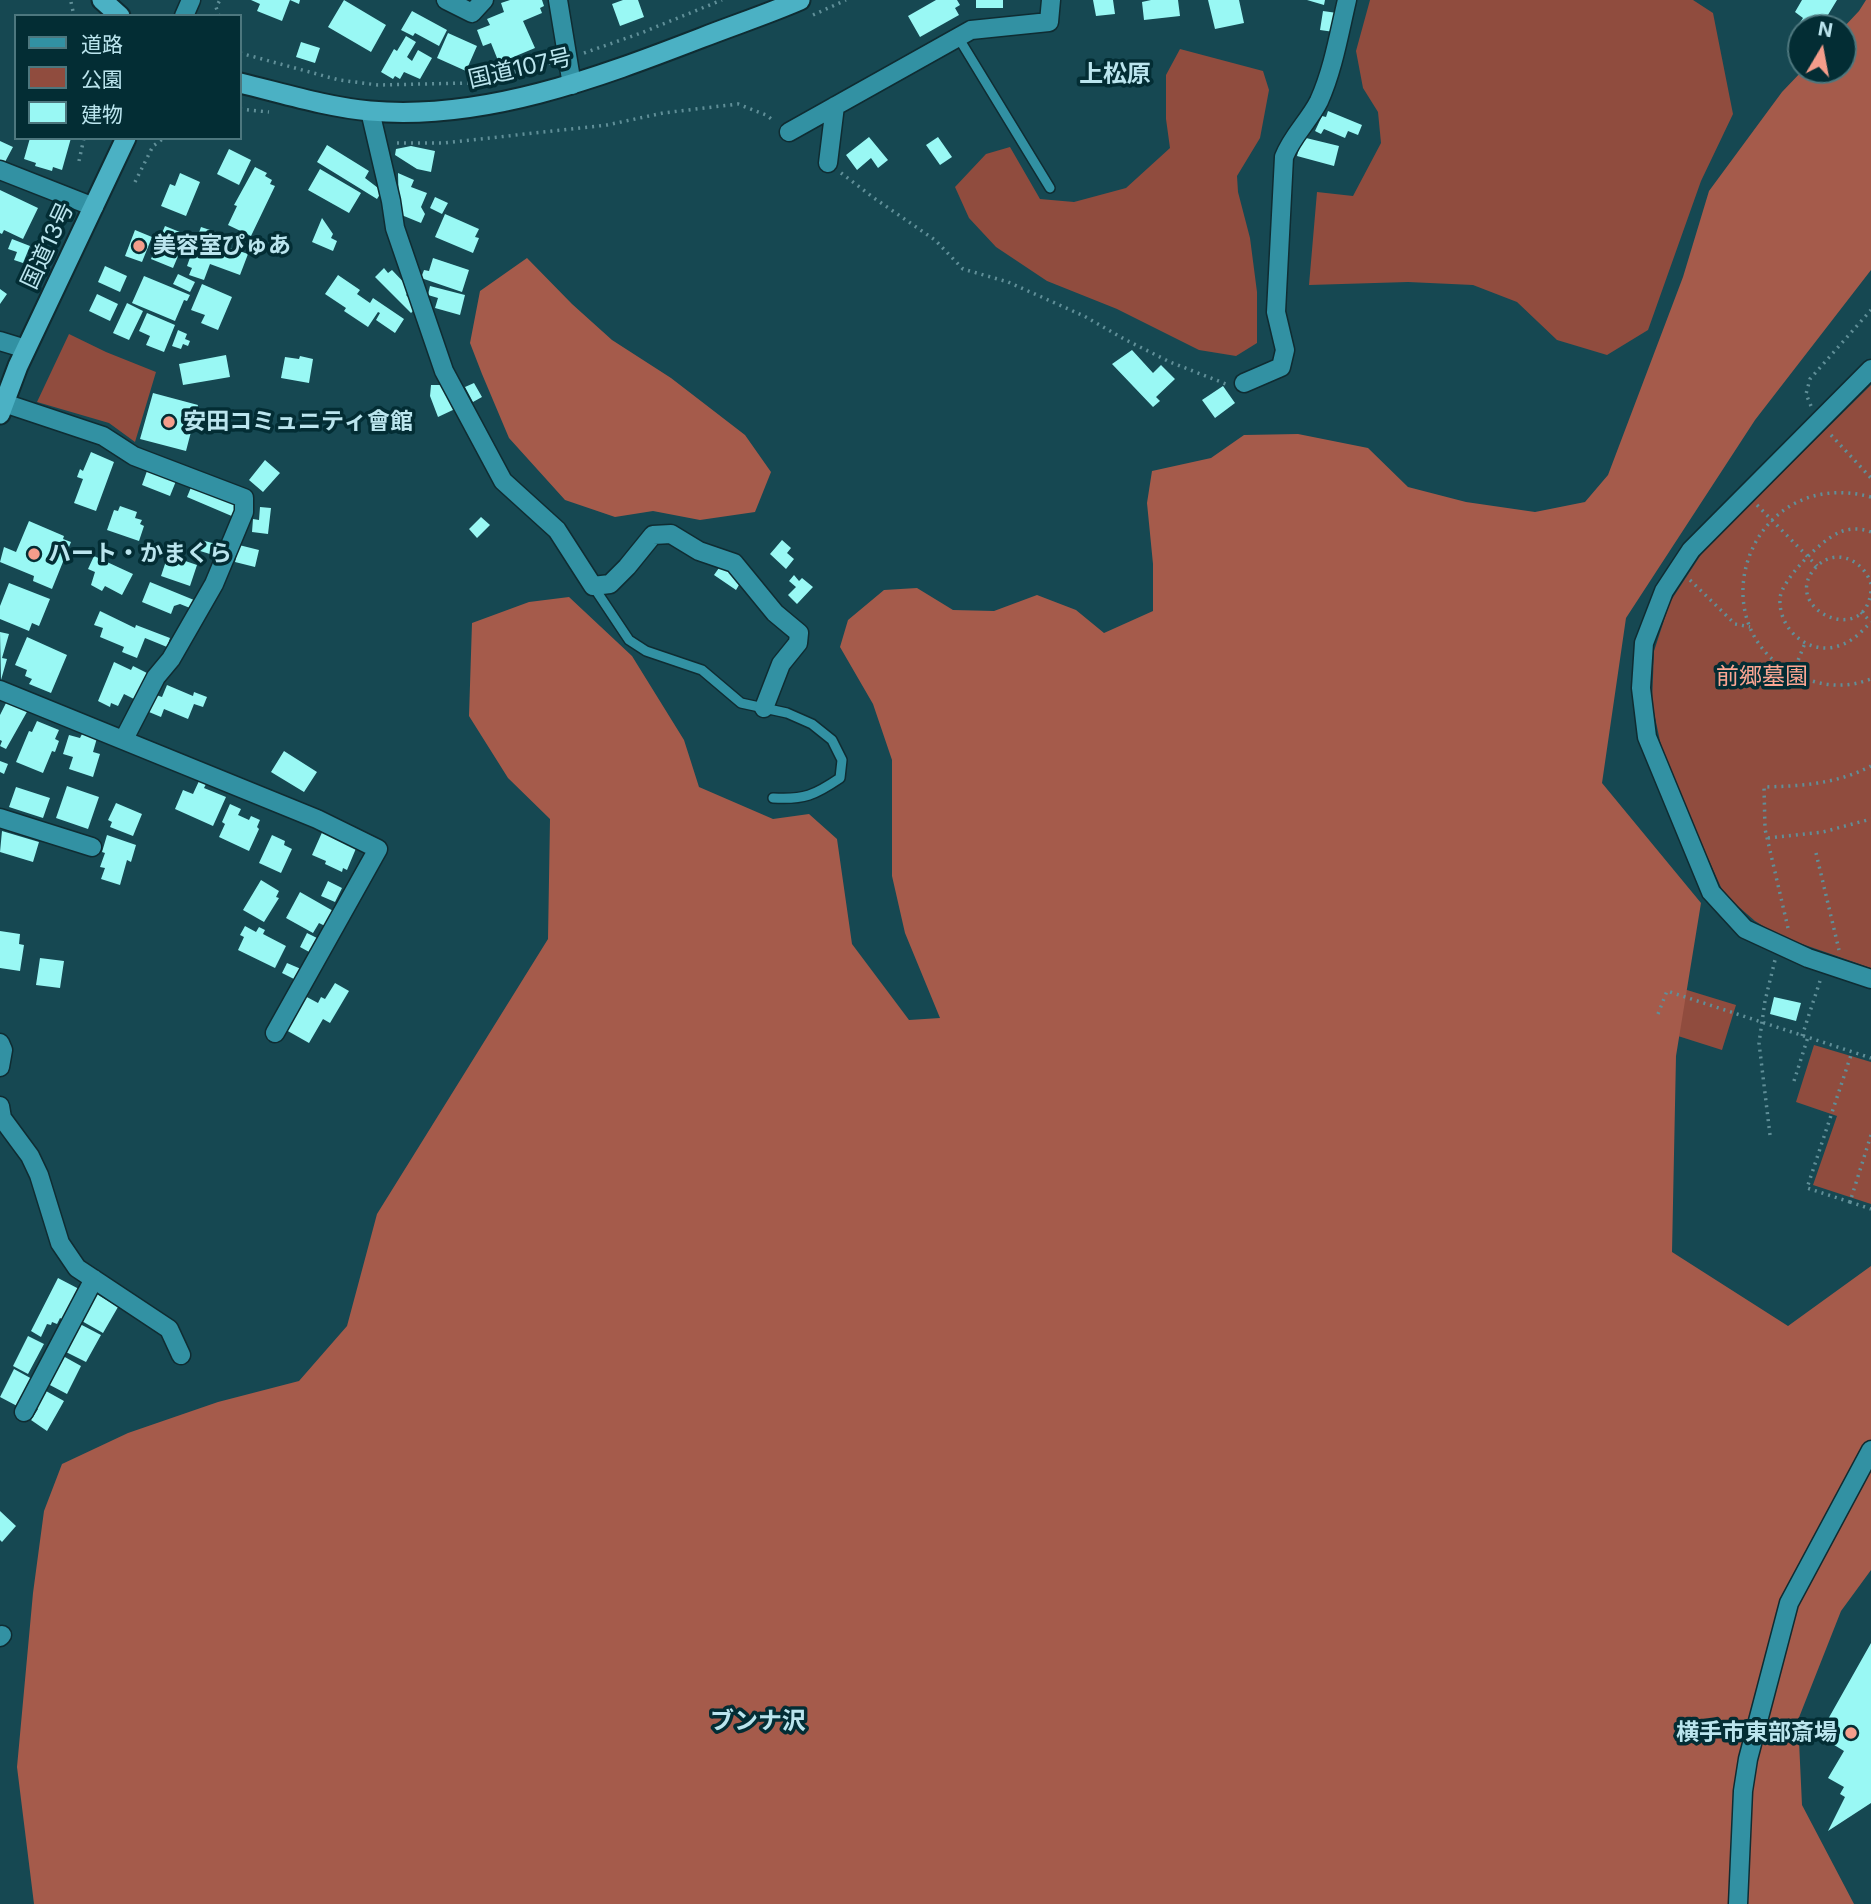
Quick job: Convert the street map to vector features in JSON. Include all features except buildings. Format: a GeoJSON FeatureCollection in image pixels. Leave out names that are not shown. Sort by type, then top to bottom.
{"type":"FeatureCollection","features":[{"type":"Feature","properties":{"kind":"highway"},"geometry":{"type":"LineString","coordinates":[[102,0],[118,14]]}},
{"type":"Feature","properties":{"kind":"highway","name":"国道107号"},"geometry":{"type":"LineString","coordinates":[[242,83],[370,111],[412,111],[487,104],[572,85],[643,61],[800,0]]}},
{"type":"Feature","properties":{"kind":"highway","name":"国道13号"},"geometry":{"type":"LineString","coordinates":[[2,408],[26,349],[125,140]]}},
{"type":"Feature","properties":{"kind":"street"},"geometry":{"type":"LineString","coordinates":[[446,0],[472,13],[484,0]]}},
{"type":"Feature","properties":{"kind":"street"},"geometry":{"type":"LineString","coordinates":[[558,0],[572,85]]}},
{"type":"Feature","properties":{"kind":"street"},"geometry":{"type":"LineString","coordinates":[[789,132],[971,30],[1049,22],[1051,0]]}},
{"type":"Feature","properties":{"kind":"street"},"geometry":{"type":"LineString","coordinates":[[1244,383],[1281,367],[1286,350],[1276,312],[1284,158],[1290,140],[1317,105],[1328,79],[1347,0]]}},
{"type":"Feature","properties":{"kind":"street"},"geometry":{"type":"LineString","coordinates":[[828,163],[835,107]]}},
{"type":"Feature","properties":{"kind":"street"},"geometry":{"type":"LineString","coordinates":[[370,111],[395,228],[444,370],[503,481],[556,530],[593,586],[610,584],[653,536],[671,534],[699,551],[734,563],[775,613],[799,633],[798,643],[781,664],[764,708]]}},
{"type":"Feature","properties":{"kind":"street"},"geometry":{"type":"LineString","coordinates":[[0,170],[94,207]]}},
{"type":"Feature","properties":{"kind":"street"},"geometry":{"type":"LineString","coordinates":[[0,341],[26,349]]}},
{"type":"Feature","properties":{"kind":"street"},"geometry":{"type":"LineString","coordinates":[[1871,369],[1691,550],[1664,591],[1644,643],[1641,688],[1647,737],[1711,892],[1745,929],[1786,948],[1871,979]]}},
{"type":"Feature","properties":{"kind":"street"},"geometry":{"type":"LineString","coordinates":[[2,408],[103,436],[134,456],[244,498],[244,512],[214,584],[171,659],[156,677],[124,739]]}},
{"type":"Feature","properties":{"kind":"street"},"geometry":{"type":"LineString","coordinates":[[0,690],[317,818],[378,849],[275,1033]]}},
{"type":"Feature","properties":{"kind":"street"},"geometry":{"type":"LineString","coordinates":[[0,818],[92,847]]}},
{"type":"Feature","properties":{"kind":"street"},"geometry":{"type":"LineString","coordinates":[[0,1043],[3,1050],[0,1067]]}},
{"type":"Feature","properties":{"kind":"street"},"geometry":{"type":"LineString","coordinates":[[0,1106],[2,1118],[30,1156],[60,1242],[77,1268],[169,1329],[181,1355]]}},
{"type":"Feature","properties":{"kind":"street"},"geometry":{"type":"LineString","coordinates":[[24,1412],[94,1279]]}},
{"type":"Feature","properties":{"kind":"street"},"geometry":{"type":"LineString","coordinates":[[1738,1904],[1743,1791],[1748,1759],[1789,1604],[1871,1450]]}},
{"type":"Feature","properties":{"kind":"lane"},"geometry":{"type":"LineString","coordinates":[[958,37],[1050,188]]}},
{"type":"Feature","properties":{"kind":"lane"},"geometry":{"type":"LineString","coordinates":[[593,586],[629,640],[646,651],[702,670],[741,702],[787,713],[812,724],[832,740],[842,760],[840,778],[797,800],[773,798]]}},
{"type":"Feature","properties":{"kind":"path"},"geometry":{"type":"LineString","coordinates":[[242,54],[340,80],[378,85],[469,83],[568,59],[722,0]]}},
{"type":"Feature","properties":{"kind":"path"},"geometry":{"type":"LineString","coordinates":[[71,2],[74,14]]}},
{"type":"Feature","properties":{"kind":"path"},"geometry":{"type":"LineString","coordinates":[[377,144],[444,143],[607,125],[663,113],[738,104],[766,115],[789,132]]}},
{"type":"Feature","properties":{"kind":"path"},"geometry":{"type":"LineString","coordinates":[[79,161],[84,140]]}},
{"type":"Feature","properties":{"kind":"path"},"geometry":{"type":"LineString","coordinates":[[135,181],[153,146],[161,140]]}},
{"type":"Feature","properties":{"kind":"path"},"geometry":{"type":"LineString","coordinates":[[828,163],[935,240],[963,269],[1008,282],[1084,316],[1170,362],[1232,386],[1244,383]]}},
{"type":"Feature","properties":{"kind":"path"},"geometry":{"type":"LineString","coordinates":[[1871,497],[1838,492],[1807,497],[1779,513],[1758,536],[1745,565],[1742,597],[1750,627],[1767,654],[1793,674],[1823,684],[1856,685],[1871,679]]}},
{"type":"Feature","properties":{"kind":"path"},"geometry":{"type":"LineString","coordinates":[[1746,494],[1817,566]]}},
{"type":"Feature","properties":{"kind":"path"},"geometry":{"type":"LineString","coordinates":[[1861,612],[1871,622],[1855,638],[1826,648],[1805,643],[1787,627],[1781,612],[1780,597],[1785,582],[1824,542],[1837,533],[1850,529],[1871,532]]}},
{"type":"Feature","properties":{"kind":"path"},"geometry":{"type":"LineString","coordinates":[[1845,557],[1863,567],[1871,587],[1867,604],[1861,612],[1852,618],[1841,620],[1830,619],[1813,607],[1808,586],[1817,566],[1825,560],[1845,557]]}},
{"type":"Feature","properties":{"kind":"path"},"geometry":{"type":"LineString","coordinates":[[1678,569],[1735,624],[1750,627]]}},
{"type":"Feature","properties":{"kind":"path"},"geometry":{"type":"LineString","coordinates":[[1793,674],[1805,643]]}},
{"type":"Feature","properties":{"kind":"path"},"geometry":{"type":"LineString","coordinates":[[1770,1135],[1760,1067],[1761,1022],[1786,948],[1768,838],[1764,787],[1805,786],[1834,781],[1871,766]]}},
{"type":"Feature","properties":{"kind":"path"},"geometry":{"type":"LineString","coordinates":[[1768,838],[1823,832],[1871,819]]}},
{"type":"Feature","properties":{"kind":"path"},"geometry":{"type":"LineString","coordinates":[[1816,853],[1843,969]]}},
{"type":"Feature","properties":{"kind":"path"},"geometry":{"type":"LineString","coordinates":[[1802,1036],[1825,963]]}},
{"type":"Feature","properties":{"kind":"path"},"geometry":{"type":"LineString","coordinates":[[1658,1014],[1667,991],[1871,1058]]}},
{"type":"Feature","properties":{"kind":"path"},"geometry":{"type":"LineString","coordinates":[[1794,1081],[1808,1037]]}},
{"type":"Feature","properties":{"kind":"path"},"geometry":{"type":"LineString","coordinates":[[1852,1052],[1807,1188],[1871,1209]]}},
{"type":"Feature","properties":{"kind":"path"},"geometry":{"type":"LineString","coordinates":[[1850,1202],[1871,1135]]}},
{"type":"Feature","properties":{"kind":"green space"},"geometry":{"type":"Polygon","coordinates":[[[1370,0],[1693,0],[1713,13],[1733,114],[1701,181],[1648,330],[1607,355],[1557,340],[1517,302],[1473,285],[1408,282],[1309,285],[1317,192],[1353,196],[1381,143],[1378,112],[1363,88],[1356,51],[1370,0]]]}},
{"type":"Feature","properties":{"kind":"green space"},"geometry":{"type":"Polygon","coordinates":[[[1180,49],[1263,71],[1269,90],[1260,138],[1237,176],[1238,192],[1250,238],[1257,292],[1257,343],[1236,356],[1199,350],[1117,309],[1047,281],[996,247],[969,218],[955,187],[986,154],[1010,147],[1040,199],[1074,202],[1126,188],[1170,148],[1166,119],[1166,75],[1180,49]]]}},
{"type":"Feature","properties":{"kind":"green space"},"geometry":{"type":"Polygon","coordinates":[[[69,334],[156,372],[135,442],[109,423],[37,402],[69,334]]]}},
{"type":"Feature","properties":{"kind":"green space","name":"前郷墓園"},"geometry":{"type":"Polygon","coordinates":[[[1871,385],[1871,968],[1779,936],[1755,921],[1724,894],[1664,760],[1652,703],[1654,651],[1670,602],[1704,550],[1871,385]]]}},
{"type":"Feature","properties":{"kind":"green space"},"geometry":{"type":"Polygon","coordinates":[[[1651,979],[1736,1005],[1722,1050],[1637,1023],[1651,979]]]}},
{"type":"Feature","properties":{"kind":"green space"},"geometry":{"type":"Polygon","coordinates":[[[1814,1045],[1871,1062],[1871,1204],[1813,1185],[1837,1116],[1796,1102],[1814,1045]]]}},
{"type":"Feature","properties":{"kind":"shaded area"},"geometry":{"type":"Polygon","coordinates":[[[1866,0],[1871,0],[1871,270],[1755,420],[1626,618],[1602,783],[1701,903],[1676,1056],[1672,1252],[1788,1326],[1871,1266],[1871,1570],[1841,1611],[1798,1720],[1802,1805],[1854,1904],[34,1904],[17,1767],[33,1593],[44,1511],[62,1464],[128,1433],[218,1402],[299,1381],[347,1326],[377,1214],[548,939],[550,819],[508,778],[469,716],[472,623],[529,602],[569,597],[632,656],[684,740],[699,787],[773,819],[809,814],[837,839],[852,944],[909,1020],[940,1018],[905,933],[892,876],[892,760],[873,704],[840,647],[848,620],[884,590],[917,588],[953,610],[994,611],[1037,595],[1076,610],[1104,633],[1153,611],[1153,564],[1147,503],[1152,471],[1211,458],[1244,435],[1298,434],[1368,448],[1408,487],[1466,502],[1535,512],[1585,502],[1608,475],[1683,277],[1709,191],[1790,84],[1857,84],[1856,14],[1866,0]]]}},
{"type":"Feature","properties":{"kind":"shaded area"},"geometry":{"type":"Polygon","coordinates":[[[527,258],[612,340],[671,378],[745,435],[771,472],[755,512],[700,520],[653,511],[615,517],[565,500],[509,438],[470,343],[480,291],[527,258]]]}},
{"type":"Feature","properties":{"kind":"place","name":"美容室ぴゅあ"},"geometry":{"type":"Point","coordinates":[139,246]}},
{"type":"Feature","properties":{"kind":"place","name":"安田コミュニティ會館"},"geometry":{"type":"Point","coordinates":[169,422]}},
{"type":"Feature","properties":{"kind":"place","name":"ハート・かまくら"},"geometry":{"type":"Point","coordinates":[34,554]}},
{"type":"Feature","properties":{"kind":"place","name":"横手市東部斎場"},"geometry":{"type":"Point","coordinates":[1851,1733]}},
{"type":"Feature","properties":{"kind":"district","name":"上松原"},"geometry":{"type":"Point","coordinates":[1115,75]}},
{"type":"Feature","properties":{"kind":"district","name":"ブンナ沢"},"geometry":{"type":"Point","coordinates":[758,1722]}}]}
